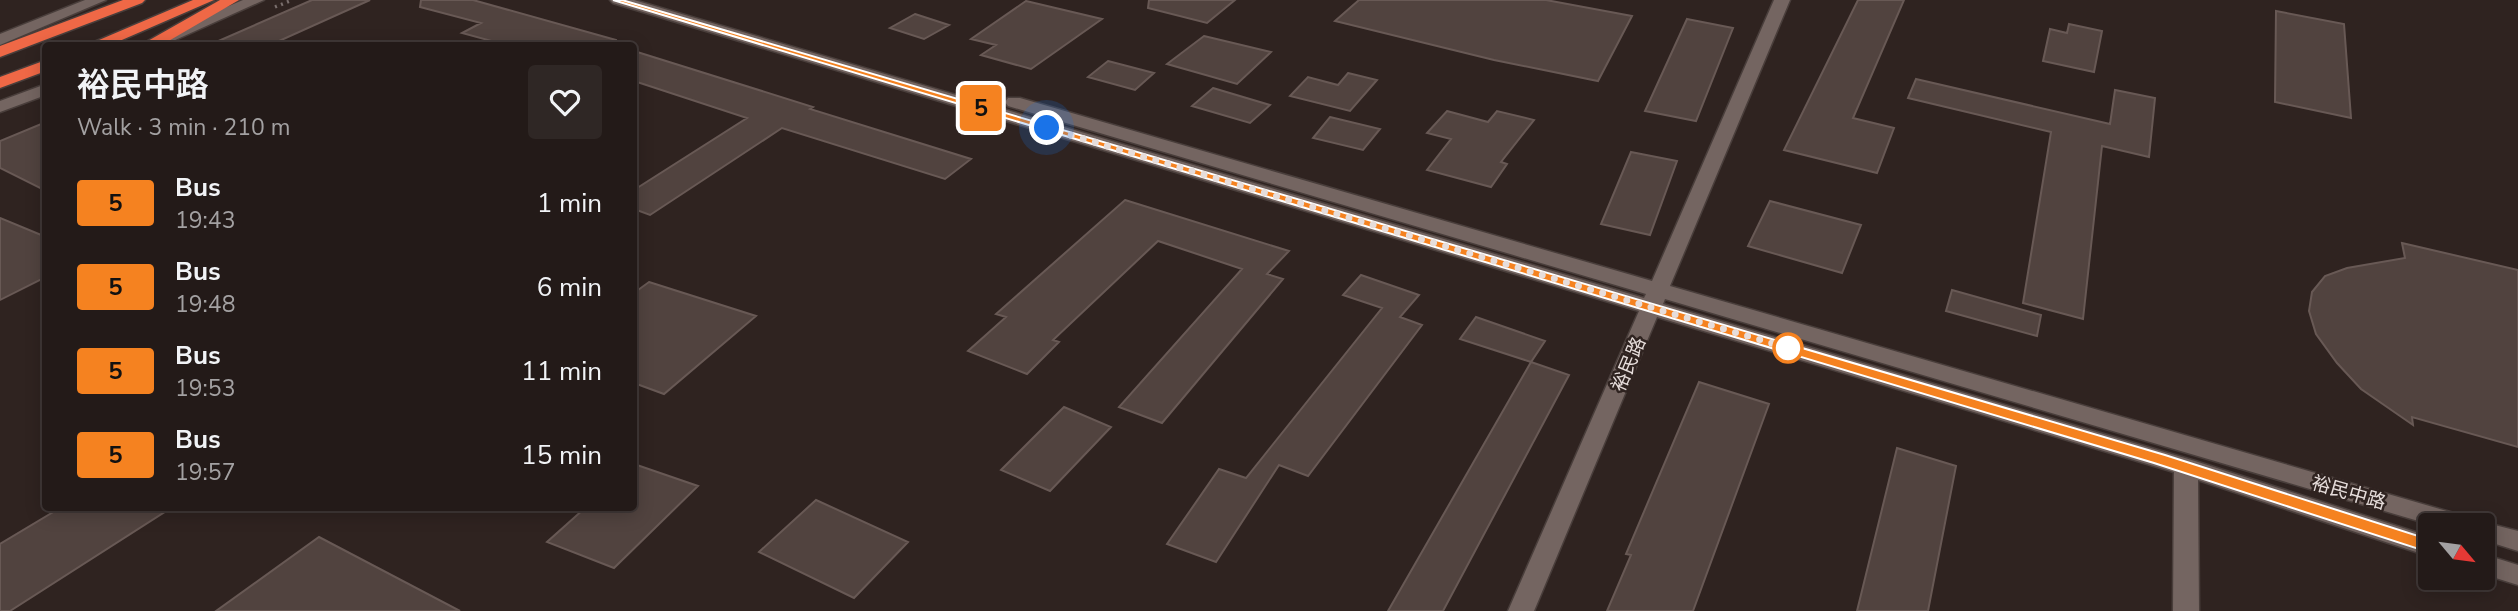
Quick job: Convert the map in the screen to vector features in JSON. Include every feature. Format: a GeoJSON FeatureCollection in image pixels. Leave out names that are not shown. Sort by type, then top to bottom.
{"type":"FeatureCollection","features":[{"type":"Feature","properties":{"kind":"highway"},"geometry":{"type":"LineString","coordinates":[[0,40],[122,0]]}},
{"type":"Feature","properties":{"kind":"highway"},"geometry":{"type":"LineString","coordinates":[[0,52],[137,0]]}},
{"type":"Feature","properties":{"kind":"highway"},"geometry":{"type":"LineString","coordinates":[[103,42],[206,0]]}},
{"type":"Feature","properties":{"kind":"highway"},"geometry":{"type":"LineString","coordinates":[[155,42],[231,0]]}},
{"type":"Feature","properties":{"kind":"highway"},"geometry":{"type":"LineString","coordinates":[[0,83],[42,67]]}},
{"type":"Feature","properties":{"kind":"street"},"geometry":{"type":"LineString","coordinates":[[0,40],[98,0]]}},
{"type":"Feature","properties":{"kind":"street"},"geometry":{"type":"LineString","coordinates":[[156,42],[256,0]]}},
{"type":"Feature","properties":{"kind":"street","name":"裕民中路"},"geometry":{"type":"LineString","coordinates":[[618,0],[1656,299],[2421,513]]}},
{"type":"Feature","properties":{"kind":"street","name":"裕民中路"},"geometry":{"type":"LineString","coordinates":[[662,0],[1656,299],[2418,543]]}},
{"type":"Feature","properties":{"kind":"street","name":"裕民路"},"geometry":{"type":"LineString","coordinates":[[1521,611],[1782,0]]}},
{"type":"Feature","properties":{"kind":"street"},"geometry":{"type":"LineString","coordinates":[[165,38],[175,42]]}},
{"type":"Feature","properties":{"kind":"street"},"geometry":{"type":"LineString","coordinates":[[0,107],[42,91]]}},
{"type":"Feature","properties":{"kind":"street"},"geometry":{"type":"LineString","coordinates":[[2186,467],[2186,611]]}},
{"type":"Feature","properties":{"kind":"street"},"geometry":{"type":"LineString","coordinates":[[2496,535],[2518,541]]}},
{"type":"Feature","properties":{"kind":"street"},"geometry":{"type":"LineString","coordinates":[[2496,568],[2518,575]]}},
{"type":"Feature","properties":{"kind":"building"},"geometry":{"type":"Polygon","coordinates":[[[312,0],[370,0],[277,42],[216,42],[312,0]]]}},
{"type":"Feature","properties":{"kind":"building"},"geometry":{"type":"Polygon","coordinates":[[[421,0],[473,0],[616,42],[495,42],[462,33],[481,23],[420,7],[421,0]]]}},
{"type":"Feature","properties":{"kind":"building"},"geometry":{"type":"Polygon","coordinates":[[[1149,0],[1235,0],[1207,23],[1148,8],[1149,0]]]}},
{"type":"Feature","properties":{"kind":"building"},"geometry":{"type":"Polygon","coordinates":[[[1359,0],[1546,0],[1632,16],[1598,81],[1494,60],[1335,21],[1359,0]]]}},
{"type":"Feature","properties":{"kind":"building"},"geometry":{"type":"Polygon","coordinates":[[[1858,0],[1904,0],[1853,118],[1894,128],[1877,173],[1784,150],[1858,0]]]}},
{"type":"Feature","properties":{"kind":"building"},"geometry":{"type":"Polygon","coordinates":[[[1026,1],[1102,19],[1031,69],[981,55],[996,45],[971,39],[1026,1]]]}},
{"type":"Feature","properties":{"kind":"building"},"geometry":{"type":"Polygon","coordinates":[[[2276,11],[2344,24],[2351,118],[2275,102],[2276,11]]]}},
{"type":"Feature","properties":{"kind":"building"},"geometry":{"type":"Polygon","coordinates":[[[915,14],[949,25],[924,39],[890,28],[915,14]]]}},
{"type":"Feature","properties":{"kind":"building"},"geometry":{"type":"Polygon","coordinates":[[[1687,19],[1733,28],[1696,121],[1645,111],[1687,19]]]}},
{"type":"Feature","properties":{"kind":"building"},"geometry":{"type":"Polygon","coordinates":[[[2069,24],[2102,31],[2094,72],[2043,61],[2050,29],[2067,33],[2069,24]]]}},
{"type":"Feature","properties":{"kind":"building"},"geometry":{"type":"Polygon","coordinates":[[[1204,36],[1271,52],[1237,84],[1167,64],[1204,36]]]}},
{"type":"Feature","properties":{"kind":"building"},"geometry":{"type":"Polygon","coordinates":[[[637,52],[971,159],[945,179],[782,128],[650,215],[637,210],[637,188],[747,118],[637,82],[637,52]]]}},
{"type":"Feature","properties":{"kind":"building"},"geometry":{"type":"Polygon","coordinates":[[[1108,61],[1154,73],[1135,90],[1088,77],[1108,61]]]}},
{"type":"Feature","properties":{"kind":"building"},"geometry":{"type":"Polygon","coordinates":[[[1348,73],[1377,80],[1350,111],[1290,96],[1308,77],[1338,85],[1348,73]]]}},
{"type":"Feature","properties":{"kind":"building"},"geometry":{"type":"Polygon","coordinates":[[[1916,79],[2110,124],[2115,90],[2155,98],[2149,157],[2102,146],[2083,319],[2023,303],[2051,132],[1908,98],[1916,79]]]}},
{"type":"Feature","properties":{"kind":"building"},"geometry":{"type":"Polygon","coordinates":[[[1213,88],[1270,105],[1250,123],[1192,106],[1213,88]]]}},
{"type":"Feature","properties":{"kind":"building"},"geometry":{"type":"Polygon","coordinates":[[[1447,111],[1488,122],[1497,111],[1534,120],[1501,162],[1507,164],[1491,187],[1427,170],[1451,139],[1427,133],[1447,111]]]}},
{"type":"Feature","properties":{"kind":"building"},"geometry":{"type":"Polygon","coordinates":[[[1330,117],[1380,129],[1363,150],[1313,138],[1330,117]]]}},
{"type":"Feature","properties":{"kind":"building"},"geometry":{"type":"Polygon","coordinates":[[[42,124],[42,189],[0,168],[0,141],[42,124]]]}},
{"type":"Feature","properties":{"kind":"building"},"geometry":{"type":"Polygon","coordinates":[[[1631,152],[1677,161],[1650,235],[1601,224],[1631,152]]]}},
{"type":"Feature","properties":{"kind":"building"},"geometry":{"type":"Polygon","coordinates":[[[1125,200],[1289,251],[1267,274],[1283,279],[1162,423],[1119,407],[1242,269],[1158,241],[1053,340],[1059,342],[1027,374],[968,351],[1006,317],[996,314],[1125,200]]]}},
{"type":"Feature","properties":{"kind":"building"},"geometry":{"type":"Polygon","coordinates":[[[1770,201],[1861,225],[1842,273],[1748,246],[1770,201]]]}},
{"type":"Feature","properties":{"kind":"building"},"geometry":{"type":"Polygon","coordinates":[[[0,218],[42,235],[42,279],[0,300],[0,218]]]}},
{"type":"Feature","properties":{"kind":"building"},"geometry":{"type":"Polygon","coordinates":[[[2402,243],[2518,270],[2518,447],[2412,417],[2413,425],[2361,389],[2337,363],[2316,334],[2309,311],[2312,292],[2325,276],[2347,268],[2405,258],[2402,243]]]}},
{"type":"Feature","properties":{"kind":"building"},"geometry":{"type":"Polygon","coordinates":[[[1361,275],[1419,295],[1400,317],[1422,325],[1308,476],[1279,465],[1216,562],[1167,544],[1219,469],[1246,478],[1382,308],[1343,295],[1361,275]]]}},
{"type":"Feature","properties":{"kind":"building"},"geometry":{"type":"Polygon","coordinates":[[[649,282],[756,316],[664,394],[637,384],[637,291],[649,282]]]}},
{"type":"Feature","properties":{"kind":"building"},"geometry":{"type":"Polygon","coordinates":[[[1952,290],[2041,315],[2037,336],[1946,311],[1952,290]]]}},
{"type":"Feature","properties":{"kind":"building"},"geometry":{"type":"Polygon","coordinates":[[[1476,317],[1545,341],[1531,362],[1460,339],[1476,317]]]}},
{"type":"Feature","properties":{"kind":"building"},"geometry":{"type":"Polygon","coordinates":[[[1531,362],[1569,375],[1443,611],[1388,611],[1531,362]]]}},
{"type":"Feature","properties":{"kind":"building"},"geometry":{"type":"Polygon","coordinates":[[[1699,382],[1769,404],[1693,611],[1607,611],[1631,555],[1626,554],[1699,382]]]}},
{"type":"Feature","properties":{"kind":"building"},"geometry":{"type":"Polygon","coordinates":[[[1064,407],[1111,427],[1050,491],[1001,470],[1064,407]]]}},
{"type":"Feature","properties":{"kind":"building"},"geometry":{"type":"Polygon","coordinates":[[[1897,448],[1956,466],[1928,611],[1857,611],[1897,448]]]}},
{"type":"Feature","properties":{"kind":"building"},"geometry":{"type":"Polygon","coordinates":[[[637,465],[698,486],[614,568],[547,542],[582,511],[637,511],[637,465]]]}},
{"type":"Feature","properties":{"kind":"building"},"geometry":{"type":"Polygon","coordinates":[[[816,500],[908,542],[854,598],[759,552],[816,500]]]}},
{"type":"Feature","properties":{"kind":"building"},"geometry":{"type":"Polygon","coordinates":[[[55,511],[166,511],[10,611],[0,611],[0,544],[55,511]]]}},
{"type":"Feature","properties":{"kind":"building"},"geometry":{"type":"Polygon","coordinates":[[[319,537],[460,611],[216,611],[319,537]]]}},
{"type":"Feature","properties":{"kind":"bus line","name":"5"},"geometry":{"type":"LineString","coordinates":[[618,0],[2159,459],[2418,543]]}},
{"type":"Feature","properties":{"kind":"route"},"geometry":{"type":"LineString","coordinates":[[1047,128],[1788,348]]}}]}
